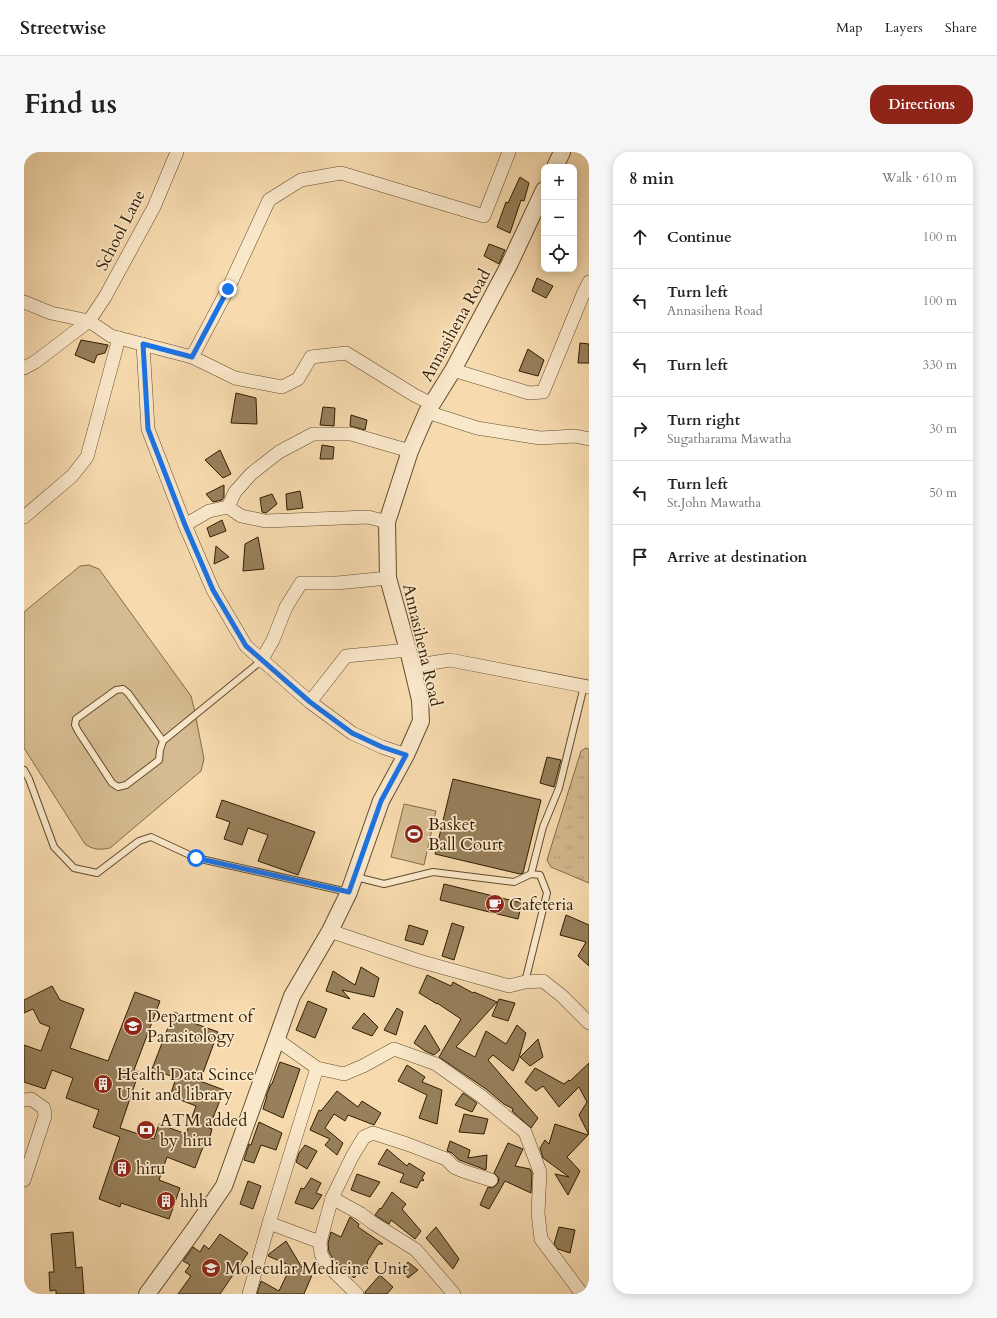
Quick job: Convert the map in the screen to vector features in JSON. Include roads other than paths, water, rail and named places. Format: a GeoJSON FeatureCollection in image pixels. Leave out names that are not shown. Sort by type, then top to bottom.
{"type":"FeatureCollection","features":[{"type":"Feature","properties":{"kind":"street","name":"School Lane"},"geometry":{"type":"LineString","coordinates":[[24,368],[35,362],[89,321],[105,297],[154,207],[177,152]]}},
{"type":"Feature","properties":{"kind":"street"},"geometry":{"type":"LineString","coordinates":[[192,357],[228,289],[269,200],[300,180],[341,173],[484,216],[509,152]]}},
{"type":"Feature","properties":{"kind":"street"},"geometry":{"type":"LineString","coordinates":[[556,164],[562,152]]}},
{"type":"Feature","properties":{"kind":"street","name":"Annasihena Road"},"geometry":{"type":"LineString","coordinates":[[147,1294],[224,1186],[292,996],[330,931],[349,892],[381,801],[406,755],[421,721],[420,700],[388,578],[387,522],[410,451],[430,408],[453,370],[509,265],[541,196]]}},
{"type":"Feature","properties":{"kind":"street"},"geometry":{"type":"LineString","coordinates":[[453,370],[529,393],[543,392],[589,282]]}},
{"type":"Feature","properties":{"kind":"street"},"geometry":{"type":"LineString","coordinates":[[24,302],[51,313],[89,321],[111,336],[192,357],[235,378],[282,387],[298,379],[311,357],[346,353],[414,395],[430,408],[477,428],[540,438],[575,436],[589,439]]}},
{"type":"Feature","properties":{"kind":"street"},"geometry":{"type":"LineString","coordinates":[[24,517],[72,476],[87,457],[119,338]]}},
{"type":"Feature","properties":{"kind":"street"},"geometry":{"type":"LineString","coordinates":[[143,344],[148,429],[185,525],[213,590],[246,646],[261,661],[310,702],[352,733],[382,747],[406,755]]}},
{"type":"Feature","properties":{"kind":"street"},"geometry":{"type":"LineString","coordinates":[[228,507],[235,492],[251,474],[279,452],[313,434],[351,434],[410,451]]}},
{"type":"Feature","properties":{"kind":"street"},"geometry":{"type":"LineString","coordinates":[[185,525],[209,511],[228,507],[241,516],[265,521],[368,517],[387,522]]}},
{"type":"Feature","properties":{"kind":"street"},"geometry":{"type":"LineString","coordinates":[[261,661],[273,640],[286,608],[301,583],[337,583],[388,578]]}},
{"type":"Feature","properties":{"kind":"street"},"geometry":{"type":"LineString","coordinates":[[310,702],[346,656],[408,650]]}},
{"type":"Feature","properties":{"kind":"street"},"geometry":{"type":"LineString","coordinates":[[412,666],[450,660],[587,687]]}},
{"type":"Feature","properties":{"kind":"street"},"geometry":{"type":"LineString","coordinates":[[330,931],[419,961],[508,986],[525,982],[543,981],[562,996],[589,1023]]}},
{"type":"Feature","properties":{"kind":"street"},"geometry":{"type":"LineString","coordinates":[[276,1039],[317,1068],[344,1074],[363,1066],[394,1049],[436,1064],[481,1096],[525,1132],[540,1172],[538,1213],[541,1239],[582,1294]]}},
{"type":"Feature","properties":{"kind":"street"},"geometry":{"type":"LineString","coordinates":[[250,1294],[269,1223],[317,1068]]}},
{"type":"Feature","properties":{"kind":"street"},"geometry":{"type":"LineString","coordinates":[[24,1100],[31,1099],[44,1108],[45,1116],[24,1180]]}},
{"type":"Feature","properties":{"kind":"street"},"geometry":{"type":"LineString","coordinates":[[357,1294],[326,1264],[321,1254],[320,1242],[332,1198],[353,1155],[364,1137],[373,1132],[446,1159],[454,1167],[491,1180]]}},
{"type":"Feature","properties":{"kind":"street"},"geometry":{"type":"LineString","coordinates":[[332,1198],[361,1214],[373,1224],[416,1250],[454,1294]]}},
{"type":"Feature","properties":{"kind":"street"},"geometry":{"type":"LineString","coordinates":[[269,1223],[320,1242]]}},
{"type":"Feature","properties":{"kind":"lane"},"geometry":{"type":"LineString","coordinates":[[163,741],[123,689],[116,690],[76,719],[75,725],[78,731],[112,783],[118,787],[126,785],[159,760],[163,741],[261,661]]}},
{"type":"Feature","properties":{"kind":"lane"},"geometry":{"type":"LineString","coordinates":[[531,874],[543,827],[559,788],[587,687]]}},
{"type":"Feature","properties":{"kind":"lane"},"geometry":{"type":"LineString","coordinates":[[24,770],[29,779],[54,847],[74,868],[98,873],[139,841],[152,837],[196,858],[349,892]]}},
{"type":"Feature","properties":{"kind":"lane"},"geometry":{"type":"LineString","coordinates":[[354,876],[384,884],[433,872],[514,882],[531,874],[540,875],[547,893],[525,982]]}},
{"type":"Feature","properties":{"kind":"place","name":"Basket Ball Court"},"geometry":{"type":"Point","coordinates":[414,834]}},
{"type":"Feature","properties":{"kind":"place","name":"Cafeteria"},"geometry":{"type":"Point","coordinates":[495,904]}},
{"type":"Feature","properties":{"kind":"place","name":"Department of Parasitology"},"geometry":{"type":"Point","coordinates":[133,1026]}},
{"type":"Feature","properties":{"kind":"place","name":"Health Data Scince Unit and library"},"geometry":{"type":"Point","coordinates":[103,1084]}},
{"type":"Feature","properties":{"kind":"place","name":"ATM added by hiru"},"geometry":{"type":"Point","coordinates":[146,1130]}},
{"type":"Feature","properties":{"kind":"place","name":"hiru"},"geometry":{"type":"Point","coordinates":[122,1168]}},
{"type":"Feature","properties":{"kind":"place","name":"hhh"},"geometry":{"type":"Point","coordinates":[166,1201]}},
{"type":"Feature","properties":{"kind":"place","name":"Molecular Medicine Unit"},"geometry":{"type":"Point","coordinates":[211,1268]}}]}
